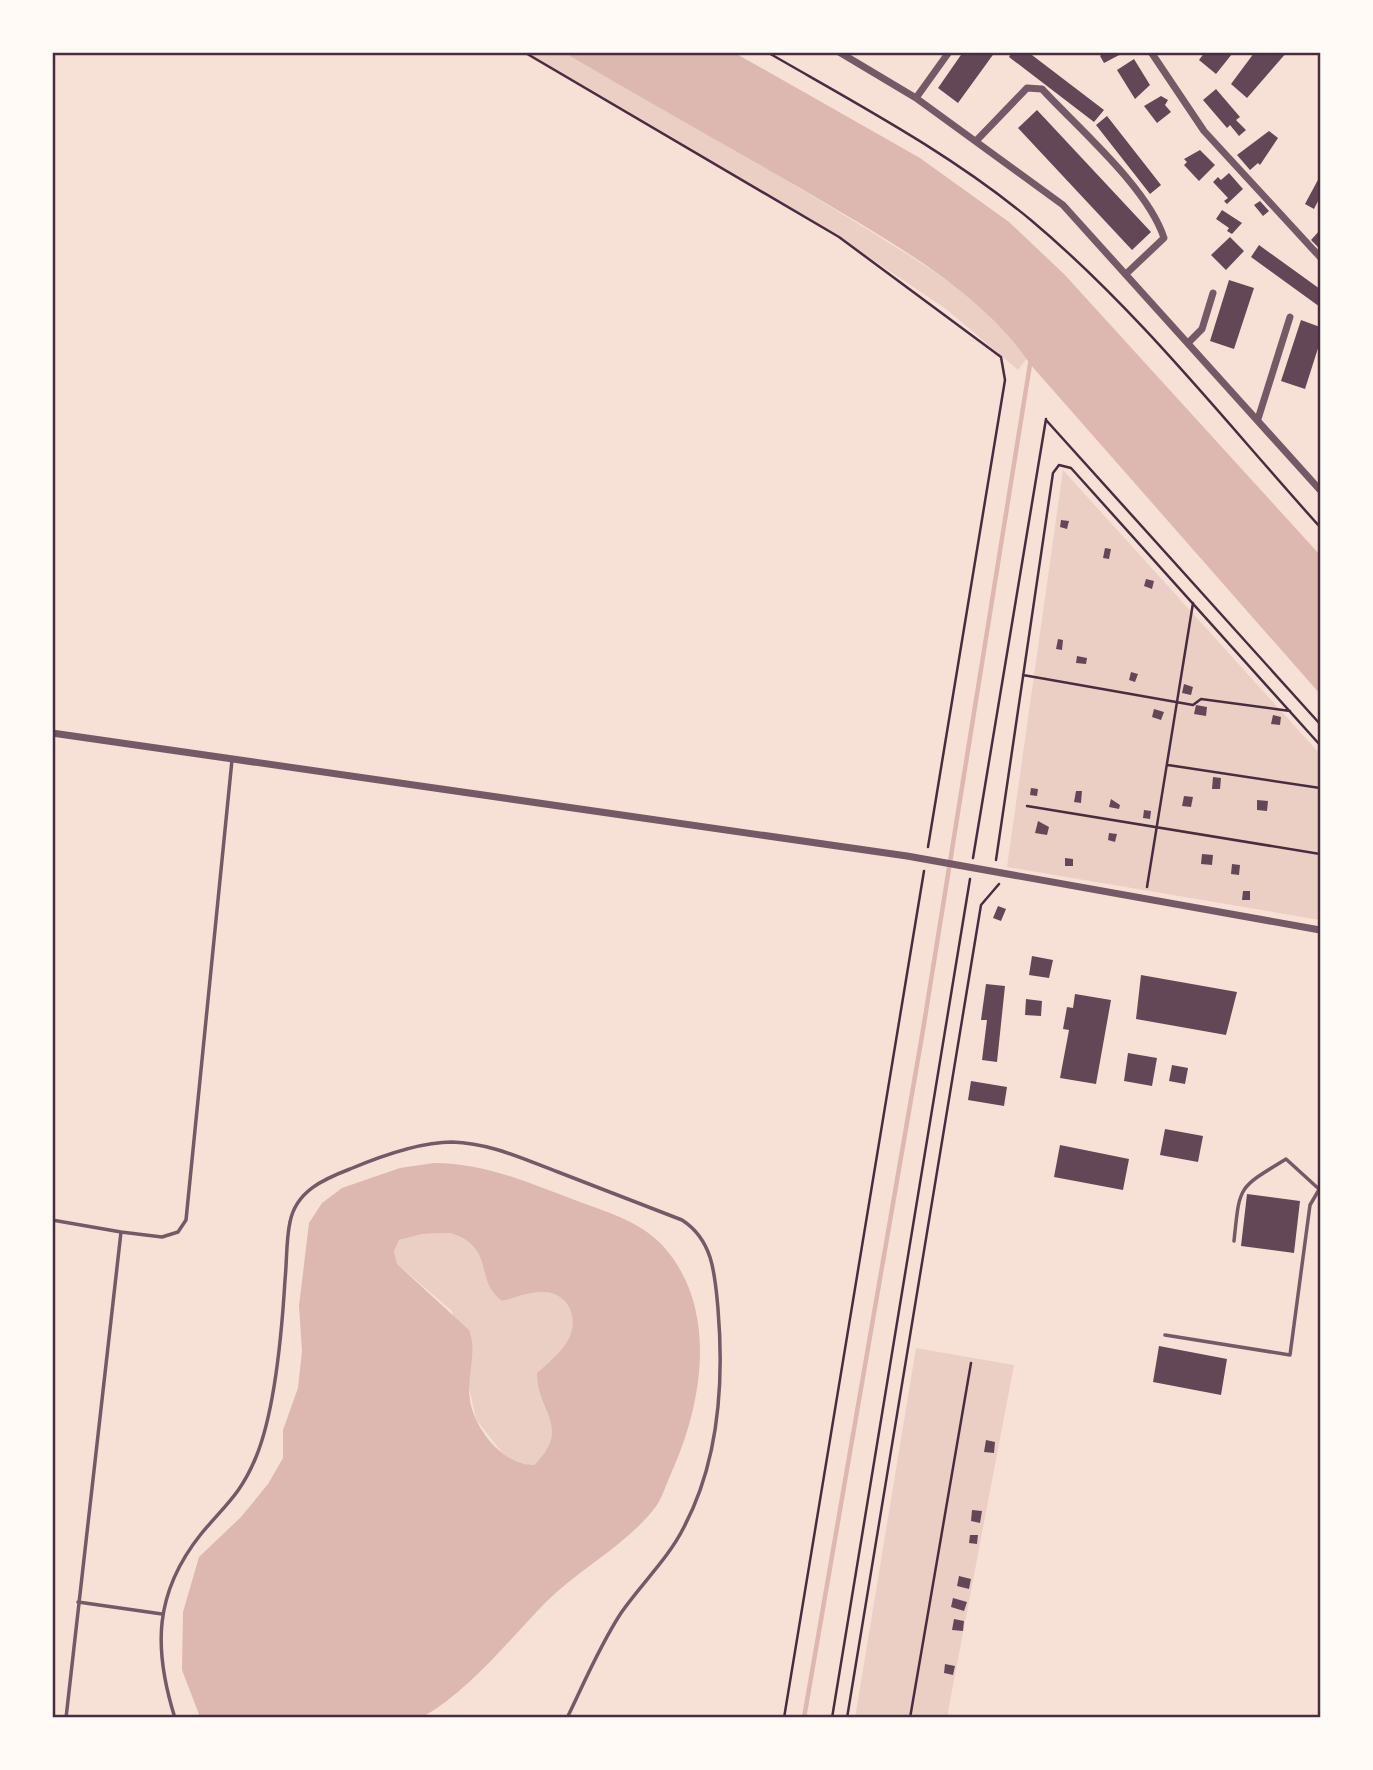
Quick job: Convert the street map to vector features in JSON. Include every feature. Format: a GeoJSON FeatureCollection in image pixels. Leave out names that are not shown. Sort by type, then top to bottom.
{"type":"FeatureCollection","features":[{"type":"Feature","properties":{"kind":"street"},"geometry":{"type":"LineString","coordinates":[[839,52],[916,98],[1063,205],[1320,487]]}},
{"type":"Feature","properties":{"kind":"street"},"geometry":{"type":"LineString","coordinates":[[916,98],[949,52]]}},
{"type":"Feature","properties":{"kind":"street"},"geometry":{"type":"LineString","coordinates":[[1151,52],[1204,131],[1270,206],[1321,257]]}},
{"type":"Feature","properties":{"kind":"street"},"geometry":{"type":"LineString","coordinates":[[977,140],[1027,88],[1042,89],[1144,198],[1158,221],[1164,238],[1127,273]]}},
{"type":"Feature","properties":{"kind":"street"},"geometry":{"type":"LineString","coordinates":[[1189,342],[1202,329],[1213,293]]}},
{"type":"Feature","properties":{"kind":"street"},"geometry":{"type":"LineString","coordinates":[[1258,419],[1290,317]]}},
{"type":"Feature","properties":{"kind":"street"},"geometry":{"type":"LineString","coordinates":[[52,733],[907,856],[1321,930]]}},
{"type":"Feature","properties":{"kind":"lane"},"geometry":{"type":"LineString","coordinates":[[52,1220],[162,1237],[178,1232],[186,1220],[232,760]]}},
{"type":"Feature","properties":{"kind":"lane"},"geometry":{"type":"LineString","coordinates":[[175,1717],[165,1685],[159,1649],[162,1614],[168,1592],[183,1560],[201,1534],[237,1496],[257,1455],[281,1334],[290,1222],[297,1202],[313,1186],[337,1174],[415,1148],[449,1142],[490,1146],[682,1220],[696,1229],[714,1265],[722,1355],[721,1388],[700,1493],[684,1529],[620,1615],[567,1717]]}},
{"type":"Feature","properties":{"kind":"lane"},"geometry":{"type":"LineString","coordinates":[[1165,1335],[1290,1355],[1310,1205],[1320,1189],[1286,1159],[1247,1183],[1238,1197],[1234,1241]]}},
{"type":"Feature","properties":{"kind":"lane"},"geometry":{"type":"LineString","coordinates":[[66,1717],[121,1232]]}},
{"type":"Feature","properties":{"kind":"lane"},"geometry":{"type":"LineString","coordinates":[[78,1602],[162,1614]]}},
{"type":"Feature","properties":{"kind":"path"},"geometry":{"type":"LineString","coordinates":[[524,52],[839,237],[1001,357],[1005,380],[928,849]]}},
{"type":"Feature","properties":{"kind":"path"},"geometry":{"type":"LineString","coordinates":[[767,52],[870,112],[966,174],[1030,220],[1100,282],[1321,527]]}},
{"type":"Feature","properties":{"kind":"path"},"geometry":{"type":"LineString","coordinates":[[832,1717],[1046,419],[1321,724]]}},
{"type":"Feature","properties":{"kind":"path"},"geometry":{"type":"LineString","coordinates":[[848,1717],[981,905],[1006,874],[996,861],[1054,472],[1059,465],[1071,468],[1321,745]]}},
{"type":"Feature","properties":{"kind":"path"},"geometry":{"type":"LineString","coordinates":[[1145,899],[1193,603]]}},
{"type":"Feature","properties":{"kind":"path"},"geometry":{"type":"LineString","coordinates":[[1023,676],[1193,705],[1200,699],[1290,711]]}},
{"type":"Feature","properties":{"kind":"path"},"geometry":{"type":"LineString","coordinates":[[1167,765],[1321,788]]}},
{"type":"Feature","properties":{"kind":"path"},"geometry":{"type":"LineString","coordinates":[[1027,806],[1321,854]]}},
{"type":"Feature","properties":{"kind":"path"},"geometry":{"type":"LineString","coordinates":[[784,1717],[925,863]]}},
{"type":"Feature","properties":{"kind":"path"},"geometry":{"type":"LineString","coordinates":[[910,1717],[971,1363]]}},
{"type":"Feature","properties":{"kind":"shaded area"},"geometry":{"type":"Polygon","coordinates":[[[522,53],[565,53],[832,208],[956,287],[996,320],[1027,358],[1018,370],[946,309],[839,237],[522,53]]]}},
{"type":"Feature","properties":{"kind":"shaded area"},"geometry":{"type":"Polygon","coordinates":[[[565,53],[735,53],[920,158],[1009,222],[1064,274],[1320,555],[1320,694],[1009,337],[956,287],[893,244],[800,188],[565,53]]]}},
{"type":"Feature","properties":{"kind":"shaded area"},"geometry":{"type":"Polygon","coordinates":[[[1063,470],[1320,754],[1320,920],[1007,867],[1063,470]]]}},
{"type":"Feature","properties":{"kind":"shaded area"},"geometry":{"type":"Polygon","coordinates":[[[434,1163],[453,1164],[509,1176],[624,1219],[663,1246],[681,1271],[693,1299],[699,1328],[697,1390],[681,1449],[659,1502],[642,1523],[559,1590],[473,1679],[423,1717],[200,1717],[182,1670],[183,1612],[199,1557],[241,1517],[268,1484],[283,1458],[283,1430],[298,1388],[302,1351],[299,1306],[309,1223],[322,1203],[342,1188],[400,1168],[434,1163]],[[450,1233],[422,1234],[399,1240],[394,1251],[397,1264],[469,1330],[472,1347],[470,1400],[477,1423],[484,1434],[502,1453],[523,1464],[534,1465],[551,1440],[552,1429],[538,1387],[537,1373],[567,1342],[573,1320],[569,1306],[558,1296],[545,1292],[502,1301],[488,1284],[474,1247],[465,1239],[450,1233]]]}},
{"type":"Feature","properties":{"kind":"shaded area"},"geometry":{"type":"Polygon","coordinates":[[[450,1233],[474,1247],[488,1283],[502,1301],[545,1292],[558,1296],[569,1306],[573,1320],[567,1342],[537,1374],[538,1388],[552,1430],[545,1452],[534,1465],[520,1465],[506,1458],[476,1419],[452,1311],[397,1264],[394,1251],[399,1240],[422,1234],[450,1233]]]}},
{"type":"Feature","properties":{"kind":"shaded area"},"geometry":{"type":"Polygon","coordinates":[[[916,1348],[1014,1365],[947,1717],[855,1718],[916,1348]]]}},
{"type":"Feature","properties":{"kind":"building"},"geometry":{"type":"Polygon","coordinates":[[[963,52],[995,52],[958,103],[938,88],[963,52]]]}},
{"type":"Feature","properties":{"kind":"building"},"geometry":{"type":"Polygon","coordinates":[[[1012,52],[1028,52],[1104,110],[1094,122],[1009,57],[1012,52]]]}},
{"type":"Feature","properties":{"kind":"building"},"geometry":{"type":"Polygon","coordinates":[[[1104,52],[1125,52],[1104,63],[1100,56],[1104,52]]]}},
{"type":"Feature","properties":{"kind":"building"},"geometry":{"type":"Polygon","coordinates":[[[1205,52],[1232,54],[1216,74],[1199,60],[1205,52]]]}},
{"type":"Feature","properties":{"kind":"building"},"geometry":{"type":"Polygon","coordinates":[[[1287,52],[1247,98],[1231,84],[1254,53],[1287,52]]]}},
{"type":"Feature","properties":{"kind":"building"},"geometry":{"type":"Polygon","coordinates":[[[1134,59],[1150,85],[1135,99],[1117,70],[1134,59]]]}},
{"type":"Feature","properties":{"kind":"building"},"geometry":{"type":"Polygon","coordinates":[[[1216,89],[1240,117],[1236,120],[1246,130],[1239,136],[1230,125],[1227,128],[1203,100],[1216,89]]]}},
{"type":"Feature","properties":{"kind":"building"},"geometry":{"type":"Polygon","coordinates":[[[1161,96],[1168,100],[1165,105],[1171,112],[1157,123],[1144,106],[1161,96]]]}},
{"type":"Feature","properties":{"kind":"building"},"geometry":{"type":"Polygon","coordinates":[[[1037,110],[1151,232],[1132,250],[1018,128],[1037,110]]]}},
{"type":"Feature","properties":{"kind":"building"},"geometry":{"type":"Polygon","coordinates":[[[1107,116],[1161,185],[1150,194],[1096,125],[1107,116]]]}},
{"type":"Feature","properties":{"kind":"building"},"geometry":{"type":"Polygon","coordinates":[[[1269,131],[1278,138],[1260,165],[1258,163],[1250,170],[1237,155],[1269,131]]]}},
{"type":"Feature","properties":{"kind":"building"},"geometry":{"type":"Polygon","coordinates":[[[1200,150],[1215,165],[1199,181],[1184,165],[1187,162],[1184,159],[1200,150]]]}},
{"type":"Feature","properties":{"kind":"building"},"geometry":{"type":"Polygon","coordinates":[[[1229,173],[1243,189],[1227,204],[1224,201],[1228,198],[1213,182],[1218,177],[1221,180],[1229,173]]]}},
{"type":"Feature","properties":{"kind":"building"},"geometry":{"type":"Polygon","coordinates":[[[1320,176],[1320,197],[1314,209],[1305,204],[1320,176]]]}},
{"type":"Feature","properties":{"kind":"building"},"geometry":{"type":"Polygon","coordinates":[[[1260,201],[1269,211],[1263,216],[1254,205],[1260,201]]]}},
{"type":"Feature","properties":{"kind":"building"},"geometry":{"type":"Polygon","coordinates":[[[1222,210],[1242,223],[1232,234],[1227,231],[1229,228],[1216,219],[1222,210]]]}},
{"type":"Feature","properties":{"kind":"building"},"geometry":{"type":"Polygon","coordinates":[[[1320,230],[1320,249],[1311,240],[1320,230]]]}},
{"type":"Feature","properties":{"kind":"building"},"geometry":{"type":"Polygon","coordinates":[[[1230,237],[1244,251],[1226,270],[1211,255],[1230,237]]]}},
{"type":"Feature","properties":{"kind":"building"},"geometry":{"type":"Polygon","coordinates":[[[1259,245],[1320,289],[1320,307],[1251,257],[1259,245]]]}},
{"type":"Feature","properties":{"kind":"building"},"geometry":{"type":"Polygon","coordinates":[[[1229,280],[1254,288],[1234,349],[1210,341],[1229,280]]]}},
{"type":"Feature","properties":{"kind":"building"},"geometry":{"type":"Polygon","coordinates":[[[1301,320],[1320,327],[1320,342],[1305,389],[1281,381],[1301,320]]]}},
{"type":"Feature","properties":{"kind":"building"},"geometry":{"type":"Polygon","coordinates":[[[1061,520],[1069,521],[1067,529],[1060,527],[1061,520]]]}},
{"type":"Feature","properties":{"kind":"building"},"geometry":{"type":"Polygon","coordinates":[[[1105,548],[1111,549],[1109,559],[1103,558],[1105,548]]]}},
{"type":"Feature","properties":{"kind":"building"},"geometry":{"type":"Polygon","coordinates":[[[1146,579],[1154,581],[1152,589],[1144,586],[1146,579]]]}},
{"type":"Feature","properties":{"kind":"building"},"geometry":{"type":"Polygon","coordinates":[[[1058,639],[1063,640],[1062,650],[1056,649],[1058,639]]]}},
{"type":"Feature","properties":{"kind":"building"},"geometry":{"type":"Polygon","coordinates":[[[1077,656],[1087,658],[1086,664],[1076,663],[1077,656]]]}},
{"type":"Feature","properties":{"kind":"building"},"geometry":{"type":"Polygon","coordinates":[[[1131,672],[1138,674],[1135,682],[1129,680],[1131,672]]]}},
{"type":"Feature","properties":{"kind":"building"},"geometry":{"type":"Polygon","coordinates":[[[1184,684],[1193,687],[1191,695],[1182,693],[1184,684]]]}},
{"type":"Feature","properties":{"kind":"building"},"geometry":{"type":"Polygon","coordinates":[[[1196,705],[1207,707],[1206,716],[1194,714],[1196,705]]]}},
{"type":"Feature","properties":{"kind":"building"},"geometry":{"type":"Polygon","coordinates":[[[1154,709],[1164,712],[1161,720],[1152,717],[1154,709]]]}},
{"type":"Feature","properties":{"kind":"building"},"geometry":{"type":"Polygon","coordinates":[[[1273,715],[1281,717],[1280,725],[1271,724],[1273,715]]]}},
{"type":"Feature","properties":{"kind":"building"},"geometry":{"type":"Polygon","coordinates":[[[1213,777],[1221,778],[1220,789],[1212,789],[1213,777]]]}},
{"type":"Feature","properties":{"kind":"building"},"geometry":{"type":"Polygon","coordinates":[[[1031,788],[1038,789],[1037,796],[1030,795],[1031,788]]]}},
{"type":"Feature","properties":{"kind":"building"},"geometry":{"type":"Polygon","coordinates":[[[1076,791],[1082,791],[1081,803],[1074,802],[1076,791]]]}},
{"type":"Feature","properties":{"kind":"building"},"geometry":{"type":"Polygon","coordinates":[[[1184,796],[1193,797],[1191,807],[1182,806],[1184,796]]]}},
{"type":"Feature","properties":{"kind":"building"},"geometry":{"type":"Polygon","coordinates":[[[1111,799],[1120,805],[1119,809],[1109,807],[1111,799]]]}},
{"type":"Feature","properties":{"kind":"building"},"geometry":{"type":"Polygon","coordinates":[[[1257,800],[1268,801],[1267,811],[1257,810],[1257,800]]]}},
{"type":"Feature","properties":{"kind":"building"},"geometry":{"type":"Polygon","coordinates":[[[1144,810],[1151,811],[1150,819],[1143,818],[1144,810]]]}},
{"type":"Feature","properties":{"kind":"building"},"geometry":{"type":"Polygon","coordinates":[[[1038,821],[1049,827],[1047,835],[1035,833],[1038,821]]]}},
{"type":"Feature","properties":{"kind":"building"},"geometry":{"type":"Polygon","coordinates":[[[1109,833],[1117,834],[1115,842],[1108,840],[1109,833]]]}},
{"type":"Feature","properties":{"kind":"building"},"geometry":{"type":"Polygon","coordinates":[[[1202,854],[1213,855],[1212,865],[1201,864],[1202,854]]]}},
{"type":"Feature","properties":{"kind":"building"},"geometry":{"type":"Polygon","coordinates":[[[1065,858],[1073,859],[1073,866],[1065,866],[1065,858]]]}},
{"type":"Feature","properties":{"kind":"building"},"geometry":{"type":"Polygon","coordinates":[[[1232,864],[1240,865],[1239,875],[1231,874],[1232,864]]]}},
{"type":"Feature","properties":{"kind":"building"},"geometry":{"type":"Polygon","coordinates":[[[1243,891],[1250,891],[1250,900],[1242,900],[1243,891]]]}},
{"type":"Feature","properties":{"kind":"building"},"geometry":{"type":"Polygon","coordinates":[[[998,906],[1006,909],[1001,921],[993,918],[998,906]]]}},
{"type":"Feature","properties":{"kind":"building"},"geometry":{"type":"Polygon","coordinates":[[[1032,956],[1053,960],[1049,978],[1029,975],[1032,956]]]}},
{"type":"Feature","properties":{"kind":"building"},"geometry":{"type":"Polygon","coordinates":[[[1141,975],[1237,992],[1226,1035],[1136,1019],[1141,975]]]}},
{"type":"Feature","properties":{"kind":"building"},"geometry":{"type":"Polygon","coordinates":[[[986,984],[1005,986],[997,1062],[982,1060],[987,1020],[981,1020],[986,984]]]}},
{"type":"Feature","properties":{"kind":"building"},"geometry":{"type":"Polygon","coordinates":[[[1075,994],[1111,1000],[1096,1084],[1060,1078],[1069,1030],[1063,1029],[1067,1007],[1073,1008],[1075,994]]]}},
{"type":"Feature","properties":{"kind":"building"},"geometry":{"type":"Polygon","coordinates":[[[1026,999],[1042,1001],[1041,1016],[1025,1015],[1026,999]]]}},
{"type":"Feature","properties":{"kind":"building"},"geometry":{"type":"Polygon","coordinates":[[[1128,1053],[1157,1058],[1152,1086],[1124,1081],[1128,1053]]]}},
{"type":"Feature","properties":{"kind":"building"},"geometry":{"type":"Polygon","coordinates":[[[1172,1065],[1188,1068],[1185,1084],[1169,1081],[1172,1065]]]}},
{"type":"Feature","properties":{"kind":"building"},"geometry":{"type":"Polygon","coordinates":[[[971,1081],[1007,1087],[1004,1106],[968,1100],[971,1081]]]}},
{"type":"Feature","properties":{"kind":"building"},"geometry":{"type":"Polygon","coordinates":[[[1165,1129],[1203,1136],[1198,1162],[1160,1155],[1165,1129]]]}},
{"type":"Feature","properties":{"kind":"building"},"geometry":{"type":"Polygon","coordinates":[[[1060,1145],[1129,1159],[1123,1190],[1054,1177],[1060,1145]]]}},
{"type":"Feature","properties":{"kind":"building"},"geometry":{"type":"Polygon","coordinates":[[[1247,1194],[1300,1201],[1294,1253],[1241,1246],[1247,1194]]]}},
{"type":"Feature","properties":{"kind":"building"},"geometry":{"type":"Polygon","coordinates":[[[1159,1346],[1227,1359],[1221,1395],[1153,1382],[1159,1346]]]}},
{"type":"Feature","properties":{"kind":"building"},"geometry":{"type":"Polygon","coordinates":[[[986,1440],[995,1442],[994,1453],[984,1452],[986,1440]]]}},
{"type":"Feature","properties":{"kind":"building"},"geometry":{"type":"Polygon","coordinates":[[[972,1510],[982,1511],[980,1523],[971,1521],[972,1510]]]}},
{"type":"Feature","properties":{"kind":"building"},"geometry":{"type":"Polygon","coordinates":[[[970,1535],[978,1535],[977,1544],[969,1543],[970,1535]]]}},
{"type":"Feature","properties":{"kind":"building"},"geometry":{"type":"Polygon","coordinates":[[[959,1576],[971,1579],[969,1589],[957,1586],[959,1576]]]}},
{"type":"Feature","properties":{"kind":"building"},"geometry":{"type":"Polygon","coordinates":[[[953,1598],[967,1602],[964,1611],[951,1607],[953,1598]]]}},
{"type":"Feature","properties":{"kind":"building"},"geometry":{"type":"Polygon","coordinates":[[[954,1619],[964,1621],[963,1631],[952,1630],[954,1619]]]}},
{"type":"Feature","properties":{"kind":"building"},"geometry":{"type":"Polygon","coordinates":[[[945,1664],[955,1666],[953,1675],[944,1673],[945,1664]]]}},
{"type":"Feature","properties":{"kind":"waterway"},"geometry":{"type":"LineString","coordinates":[[804,1718],[923,1030],[1031,358]]}}]}
